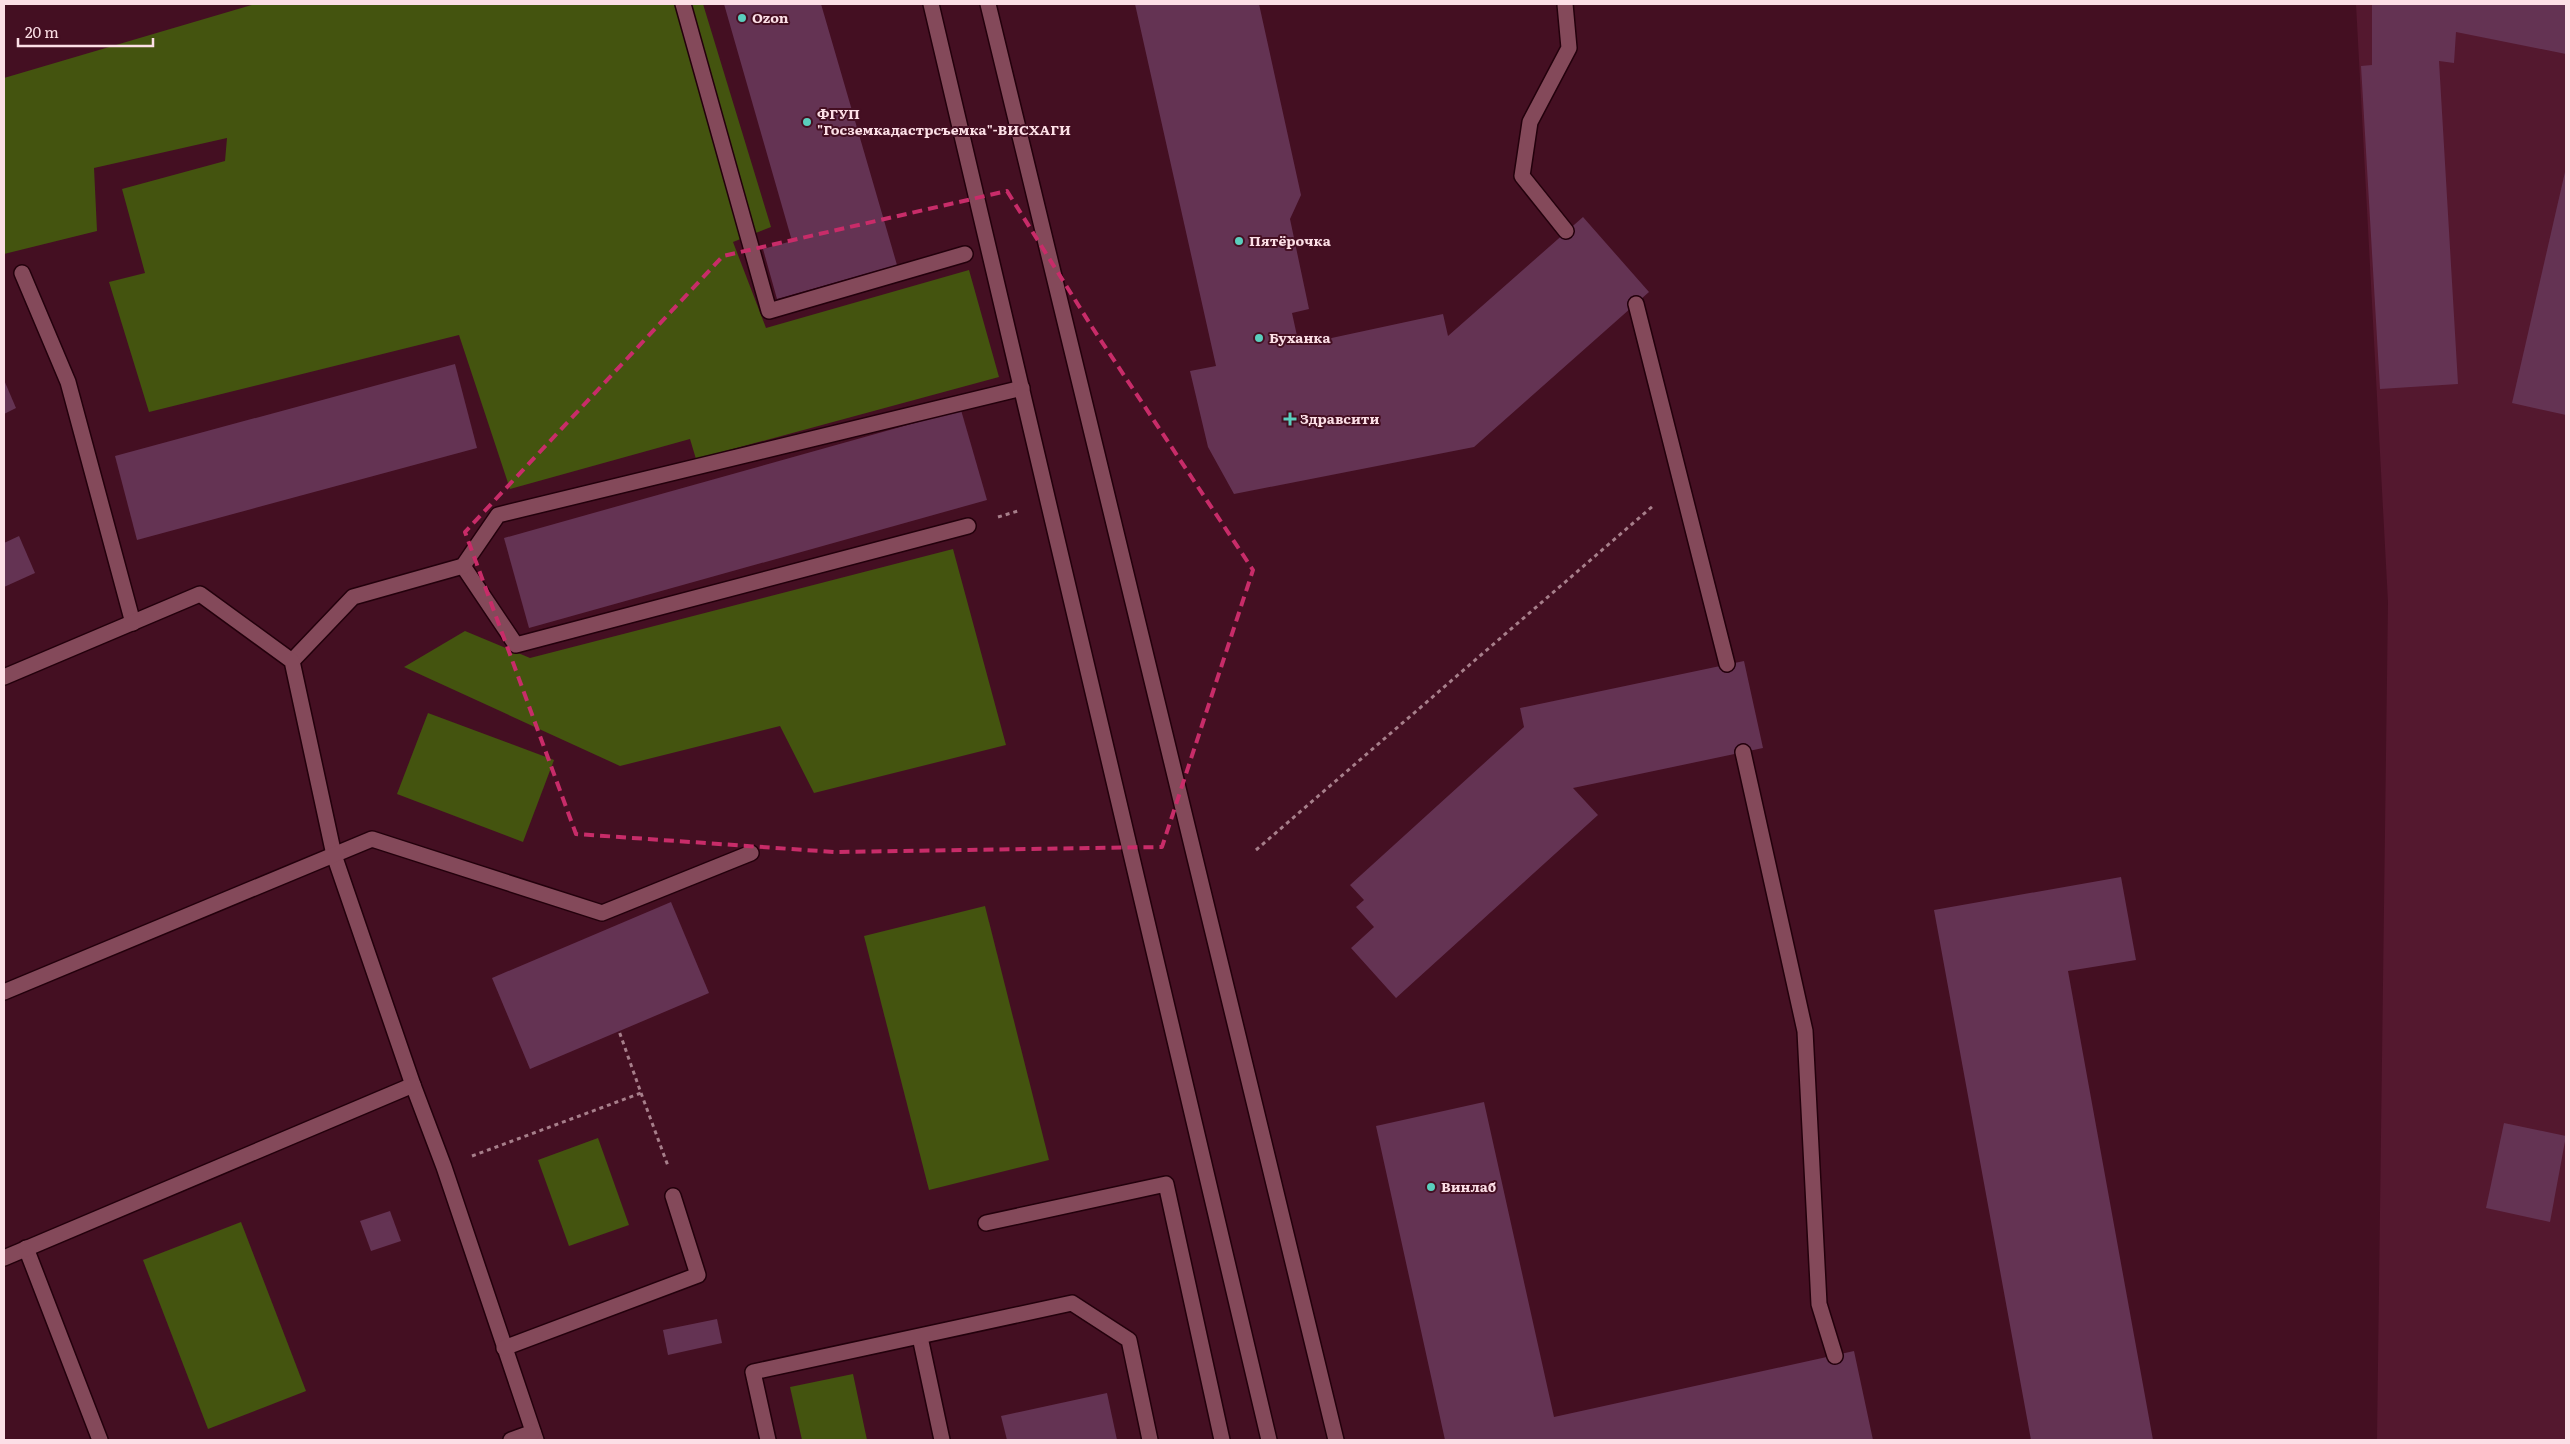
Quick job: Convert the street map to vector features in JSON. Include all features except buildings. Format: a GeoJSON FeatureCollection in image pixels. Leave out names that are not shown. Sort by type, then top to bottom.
{"type":"FeatureCollection","features":[{"type":"Feature","properties":{"kind":"street"},"geometry":{"type":"LineString","coordinates":[[683,4],[769,311],[964,254]]}},
{"type":"Feature","properties":{"kind":"street"},"geometry":{"type":"LineString","coordinates":[[931,4],[1269,1440]]}},
{"type":"Feature","properties":{"kind":"street"},"geometry":{"type":"LineString","coordinates":[[988,4],[1336,1440]]}},
{"type":"Feature","properties":{"kind":"street"},"geometry":{"type":"LineString","coordinates":[[1565,4],[1569,48],[1530,122],[1522,176],[1566,232]]}},
{"type":"Feature","properties":{"kind":"street"},"geometry":{"type":"LineString","coordinates":[[22,273],[68,382],[133,622]]}},
{"type":"Feature","properties":{"kind":"street"},"geometry":{"type":"LineString","coordinates":[[1636,304],[1727,664]]}},
{"type":"Feature","properties":{"kind":"street"},"geometry":{"type":"LineString","coordinates":[[292,661],[352,597],[463,566],[498,515],[1022,388]]}},
{"type":"Feature","properties":{"kind":"street"},"geometry":{"type":"LineString","coordinates":[[463,566],[516,645],[968,526]]}},
{"type":"Feature","properties":{"kind":"street"},"geometry":{"type":"LineString","coordinates":[[4,678],[200,594],[292,661],[334,855],[413,1085],[444,1167],[534,1436],[511,1440]]}},
{"type":"Feature","properties":{"kind":"street"},"geometry":{"type":"LineString","coordinates":[[1743,752],[1806,1031],[1819,1304],[1835,1356]]}},
{"type":"Feature","properties":{"kind":"street"},"geometry":{"type":"LineString","coordinates":[[4,992],[372,839],[602,913],[751,853]]}},
{"type":"Feature","properties":{"kind":"street"},"geometry":{"type":"LineString","coordinates":[[4,1258],[413,1085]]}},
{"type":"Feature","properties":{"kind":"street"},"geometry":{"type":"LineString","coordinates":[[986,1223],[1166,1184],[1222,1440]]}},
{"type":"Feature","properties":{"kind":"street"},"geometry":{"type":"LineString","coordinates":[[504,1348],[698,1275],[673,1196]]}},
{"type":"Feature","properties":{"kind":"street"},"geometry":{"type":"LineString","coordinates":[[26,1248],[100,1440]]}},
{"type":"Feature","properties":{"kind":"street"},"geometry":{"type":"LineString","coordinates":[[768,1440],[753,1372],[1072,1304],[1128,1340],[1150,1440]]}},
{"type":"Feature","properties":{"kind":"street"},"geometry":{"type":"LineString","coordinates":[[920,1336],[942,1440]]}},
{"type":"Feature","properties":{"kind":"path"},"geometry":{"type":"LineString","coordinates":[[1256,850],[1681,481]]}},
{"type":"Feature","properties":{"kind":"path"},"geometry":{"type":"LineString","coordinates":[[619,1032],[666,1156],[673,1196]]}},
{"type":"Feature","properties":{"kind":"path"},"geometry":{"type":"LineString","coordinates":[[444,1167],[642,1094]]}},
{"type":"Feature","properties":{"kind":"highlighted area"},"geometry":{"type":"Polygon","coordinates":[[[1007,191],[1092,327],[1253,570],[1162,847],[834,852],[576,834],[465,532],[723,256],[1007,191]]]}},
{"type":"Feature","properties":{"kind":"shaded area"},"geometry":{"type":"Polygon","coordinates":[[[2356,4],[2566,4],[2566,1440],[2377,1440],[2388,602],[2356,4]]]}},
{"type":"Feature","properties":{"kind":"green space"},"geometry":{"type":"Polygon","coordinates":[[[255,4],[703,4],[771,227],[733,242],[766,328],[969,270],[999,377],[696,459],[690,439],[510,489],[459,335],[149,412],[109,282],[145,273],[122,189],[225,161],[227,138],[94,168],[97,231],[4,254],[4,78],[255,4]]]}},
{"type":"Feature","properties":{"kind":"green space"},"geometry":{"type":"Polygon","coordinates":[[[953,549],[1006,745],[814,793],[780,726],[620,766],[404,667],[465,631],[530,658],[953,549]]]}},
{"type":"Feature","properties":{"kind":"green space"},"geometry":{"type":"Polygon","coordinates":[[[428,713],[554,760],[523,842],[397,794],[428,713]]]}},
{"type":"Feature","properties":{"kind":"green space"},"geometry":{"type":"Polygon","coordinates":[[[985,906],[1049,1160],[929,1190],[864,936],[985,906]]]}},
{"type":"Feature","properties":{"kind":"green space"},"geometry":{"type":"Polygon","coordinates":[[[598,1138],[629,1225],[569,1246],[538,1160],[598,1138]]]}},
{"type":"Feature","properties":{"kind":"green space"},"geometry":{"type":"Polygon","coordinates":[[[241,1222],[306,1391],[208,1429],[143,1260],[241,1222]]]}},
{"type":"Feature","properties":{"kind":"green space"},"geometry":{"type":"Polygon","coordinates":[[[853,1374],[867,1440],[802,1440],[790,1387],[853,1374]]]}},
{"type":"Feature","properties":{"kind":"place","name":"Ozon"},"geometry":{"type":"Point","coordinates":[742,18]}},
{"type":"Feature","properties":{"kind":"place","name":"ФГУП \"Госземкадастрсъемка\"-ВИСХАГИ"},"geometry":{"type":"Point","coordinates":[807,122]}},
{"type":"Feature","properties":{"kind":"place","name":"Пятёрочка"},"geometry":{"type":"Point","coordinates":[1239,241]}},
{"type":"Feature","properties":{"kind":"place","name":"Буханка"},"geometry":{"type":"Point","coordinates":[1259,338]}},
{"type":"Feature","properties":{"kind":"place","name":"Здравсити"},"geometry":{"type":"Point","coordinates":[1290,419]}},
{"type":"Feature","properties":{"kind":"place","name":"Винлаб"},"geometry":{"type":"Point","coordinates":[1431,1187]}}]}
